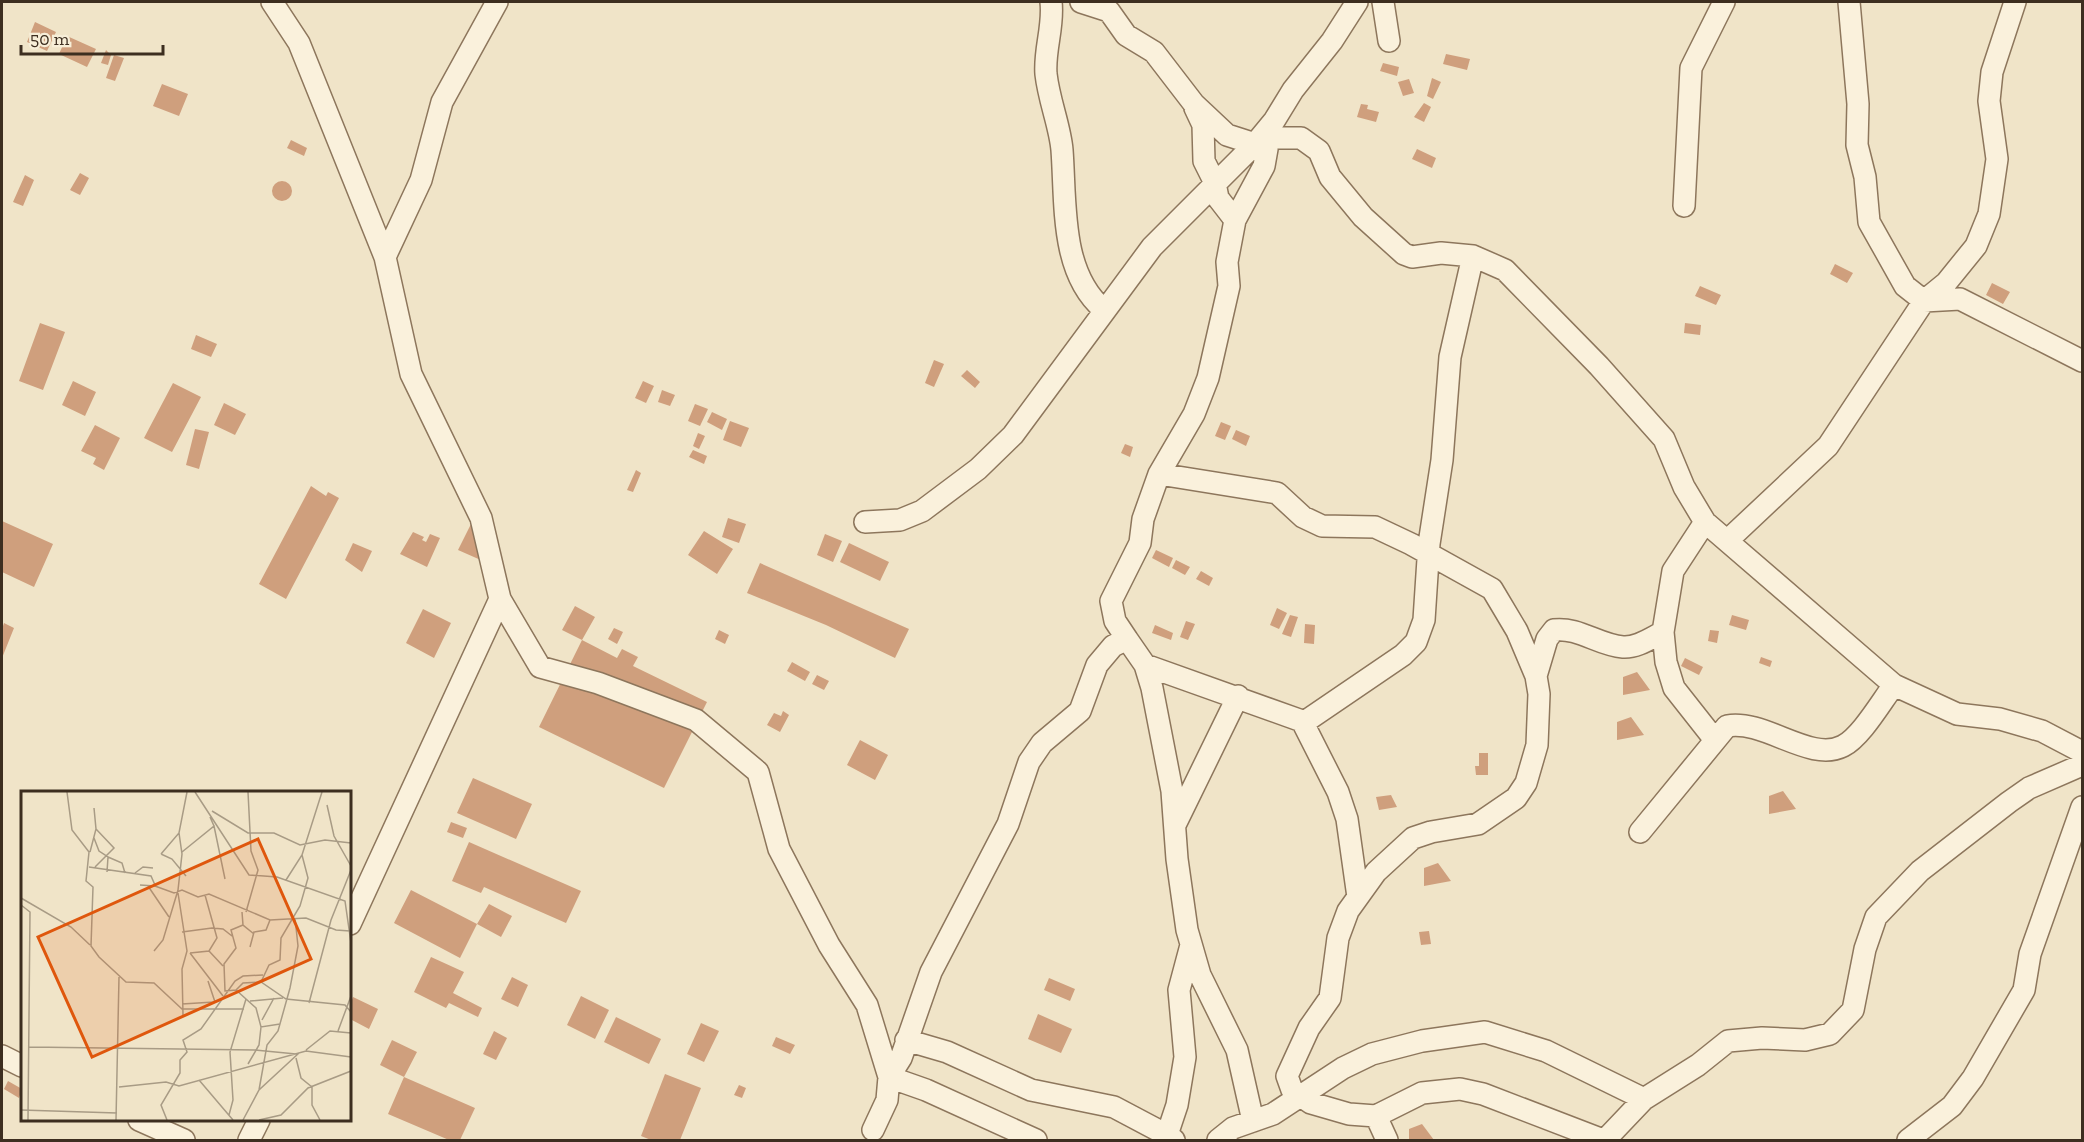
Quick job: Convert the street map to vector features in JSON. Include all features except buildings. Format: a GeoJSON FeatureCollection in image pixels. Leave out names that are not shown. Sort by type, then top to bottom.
{"type":"FeatureCollection","features":[{"type":"Feature","properties":{"kind":"street"},"geometry":{"type":"LineString","coordinates":[[272,2],[299,43],[385,257],[411,374],[481,518],[500,599],[540,667],[598,683],[696,720],[758,772],[779,849],[829,945],[867,1005],[889,1077],[887,1100],[873,1130]]}},
{"type":"Feature","properties":{"kind":"street"},"geometry":{"type":"LineString","coordinates":[[385,257],[421,180],[442,102],[497,2]]}},
{"type":"Feature","properties":{"kind":"street"},"geometry":{"type":"LineString","coordinates":[[1051,2],[1046,73],[1050,106],[1062,150],[1065,218],[1073,260],[1089,297],[1103,309]]}},
{"type":"Feature","properties":{"kind":"street"},"geometry":{"type":"LineString","coordinates":[[1081,2],[1110,6],[1126,35],[1154,52],[1194,104],[1227,135],[1267,149],[1264,166],[1235,220],[1227,262],[1229,286],[1211,369],[1201,399],[1159,474],[1143,519],[1140,543],[1111,601],[1115,621],[1145,665],[1172,791],[1177,859],[1191,945],[1200,975],[1237,1050],[1253,1121]]}},
{"type":"Feature","properties":{"kind":"street"},"geometry":{"type":"LineString","coordinates":[[864,522],[900,520],[922,511],[978,469],[1012,435],[1103,309],[1152,247],[1274,122],[1293,90],[1332,41],[1357,2]]}},
{"type":"Feature","properties":{"kind":"street"},"geometry":{"type":"LineString","coordinates":[[1383,2],[1389,41]]}},
{"type":"Feature","properties":{"kind":"street"},"geometry":{"type":"LineString","coordinates":[[1684,206],[1691,68],[1724,2]]}},
{"type":"Feature","properties":{"kind":"street"},"geometry":{"type":"LineString","coordinates":[[1849,2],[1858,104],[1857,145],[1865,177],[1869,222],[1905,286],[1924,302],[1960,299],[2082,361]]}},
{"type":"Feature","properties":{"kind":"street"},"geometry":{"type":"LineString","coordinates":[[1728,540],[1828,446],[1924,302],[1946,283],[1976,246],[1989,214],[1997,159],[1989,101],[1992,72],[2015,2]]}},
{"type":"Feature","properties":{"kind":"street"},"geometry":{"type":"LineString","coordinates":[[1194,104],[1203,125],[1204,161],[1215,183],[1218,198],[1235,220]]}},
{"type":"Feature","properties":{"kind":"street"},"geometry":{"type":"LineString","coordinates":[[1255,144],[1275,138],[1301,138],[1319,151],[1330,177],[1356,209],[1385,239],[1404,254],[1412,257],[1441,253],[1473,256],[1505,270],[1599,366],[1664,439],[1684,487],[1705,522],[1894,685],[1957,714],[2000,719],[2042,731],[2082,752]]}},
{"type":"Feature","properties":{"kind":"street"},"geometry":{"type":"LineString","coordinates":[[1145,665],[1238,696],[1302,721],[1309,719],[1403,655],[1416,642],[1424,620],[1434,502],[1442,460],[1450,357],[1473,256]]}},
{"type":"Feature","properties":{"kind":"street"},"geometry":{"type":"LineString","coordinates":[[1159,474],[1277,493],[1303,518],[1322,526],[1375,527],[1429,555],[1492,589],[1517,632],[1536,676],[1539,694],[1537,745],[1532,768],[1516,798],[1478,825],[1431,832],[1413,838],[1376,872],[1348,911],[1338,938],[1330,998],[1309,1028],[1287,1076],[1292,1090],[1321,1107],[1349,1114],[1376,1116],[1422,1093],[1460,1089],[1483,1094],[1508,1106],[1604,1140],[1644,1099],[1698,1065],[1728,1041],[1762,1038],[1805,1040],[1830,1034],[1853,1010],[1865,949],[1876,917],[1920,871],[2009,802],[2030,788],[2082,765]]}},
{"type":"Feature","properties":{"kind":"street"},"geometry":{"type":"LineString","coordinates":[[1705,522],[1673,572],[1663,632],[1666,662],[1674,688],[1715,740]]}},
{"type":"Feature","properties":{"kind":"street"},"geometry":{"type":"LineString","coordinates":[[351,922],[500,599]]}},
{"type":"Feature","properties":{"kind":"street"},"geometry":{"type":"LineString","coordinates":[[1536,676],[1547,639],[1554,630],[1567,628],[1624,647],[1663,632]]}},
{"type":"Feature","properties":{"kind":"street"},"geometry":{"type":"LineString","coordinates":[[889,1077],[901,1058],[931,972],[1008,824],[1029,762],[1042,743],[1080,711],[1097,665],[1113,646],[1126,639]]}},
{"type":"Feature","properties":{"kind":"street"},"geometry":{"type":"LineString","coordinates":[[1640,832],[1727,726],[1749,724],[1815,749],[1844,746],[1859,733],[1894,685]]}},
{"type":"Feature","properties":{"kind":"street"},"geometry":{"type":"LineString","coordinates":[[1174,825],[1238,696]]}},
{"type":"Feature","properties":{"kind":"street"},"geometry":{"type":"LineString","coordinates":[[1302,721],[1341,801],[1347,819],[1358,897]]}},
{"type":"Feature","properties":{"kind":"street"},"geometry":{"type":"LineString","coordinates":[[1908,1140],[1952,1106],[1973,1078],[2024,990],[2031,954],[2082,807]]}},
{"type":"Feature","properties":{"kind":"street"},"geometry":{"type":"LineString","coordinates":[[906,1040],[947,1052],[1032,1090],[1113,1107],[1171,1138],[1185,1057],[1179,990],[1191,945]]}},
{"type":"Feature","properties":{"kind":"street"},"geometry":{"type":"LineString","coordinates":[[1218,1140],[1233,1128],[1273,1114],[1343,1068],[1372,1054],[1422,1041],[1485,1032],[1546,1051],[1644,1099]]}},
{"type":"Feature","properties":{"kind":"street"},"geometry":{"type":"LineString","coordinates":[[2,1056],[21,1066]]}},
{"type":"Feature","properties":{"kind":"street"},"geometry":{"type":"LineString","coordinates":[[889,1077],[926,1090],[1036,1140]]}},
{"type":"Feature","properties":{"kind":"street"},"geometry":{"type":"LineString","coordinates":[[1376,1116],[1387,1140]]}},
{"type":"Feature","properties":{"kind":"street"},"geometry":{"type":"LineString","coordinates":[[143,1121],[184,1140]]}},
{"type":"Feature","properties":{"kind":"street"},"geometry":{"type":"LineString","coordinates":[[249,1140],[258,1121]]}}]}
